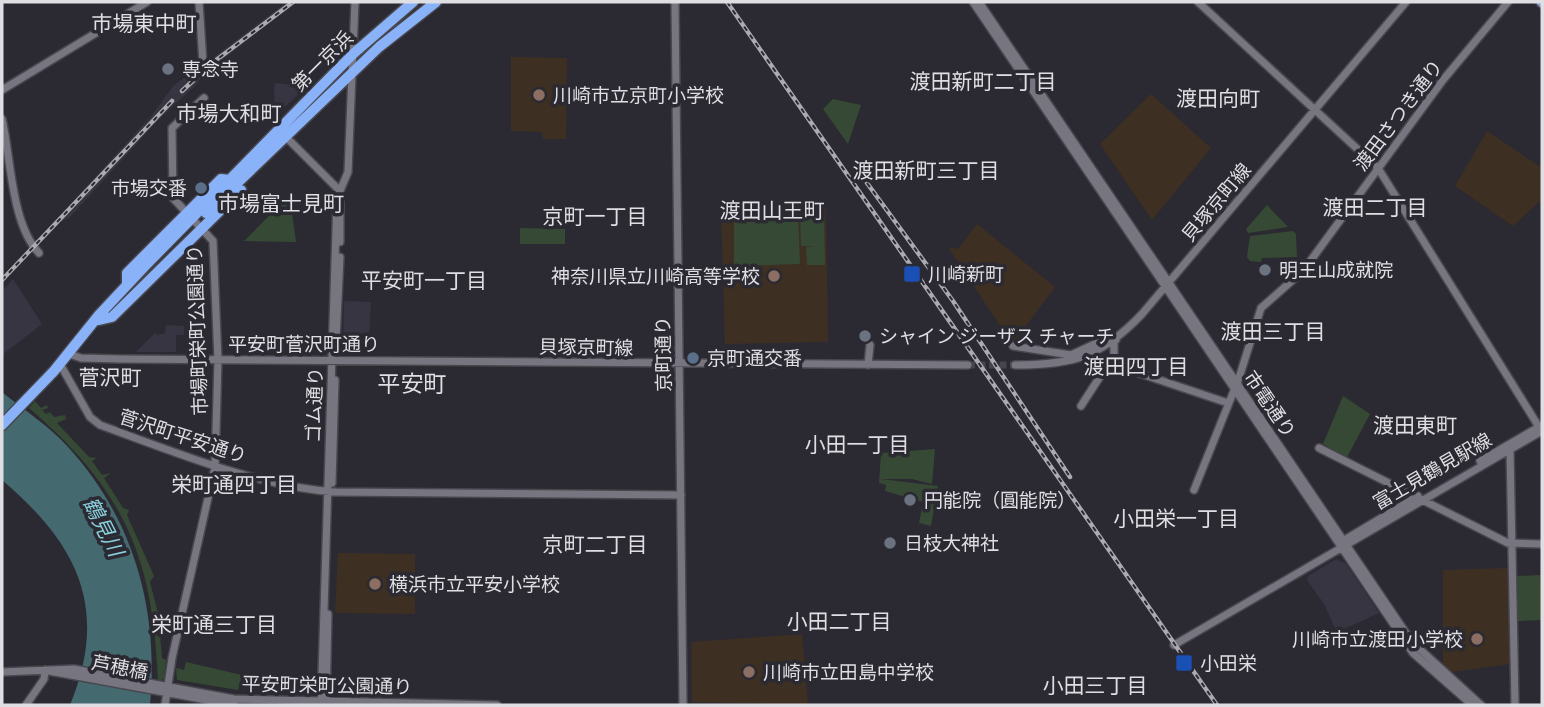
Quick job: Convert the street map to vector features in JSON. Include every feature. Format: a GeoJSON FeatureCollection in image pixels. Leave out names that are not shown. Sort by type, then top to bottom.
{"type":"FeatureCollection","features":[{"type":"Feature","properties":{"kind":"highway","name":"第一京浜"},"geometry":{"type":"LineString","coordinates":[[87,332],[195,220],[221,179],[230,180],[353,54],[413,2]]}},
{"type":"Feature","properties":{"kind":"highway","name":"第一京浜"},"geometry":{"type":"LineString","coordinates":[[2,425],[69,354],[127,285],[127,273],[265,160],[405,24],[436,2]]}},
{"type":"Feature","properties":{"kind":"street"},"geometry":{"type":"LineString","coordinates":[[2,90],[147,2]]}},
{"type":"Feature","properties":{"kind":"street"},"geometry":{"type":"LineString","coordinates":[[200,2],[203,63]]}},
{"type":"Feature","properties":{"kind":"street","name":"ゴム通り"},"geometry":{"type":"LineString","coordinates":[[323,703],[333,360],[342,198],[340,191],[348,172],[355,2]]}},
{"type":"Feature","properties":{"kind":"street","name":"京町通り"},"geometry":{"type":"LineString","coordinates":[[674,2],[684,705]]}},
{"type":"Feature","properties":{"kind":"street","name":"市電通り"},"geometry":{"type":"LineString","coordinates":[[972,2],[1167,283],[1413,653],[1472,705]]}},
{"type":"Feature","properties":{"kind":"street","name":"市電通り"},"geometry":{"type":"LineString","coordinates":[[979,2],[1119,213]]}},
{"type":"Feature","properties":{"kind":"street"},"geometry":{"type":"LineString","coordinates":[[1198,2],[1378,168],[1541,428]]}},
{"type":"Feature","properties":{"kind":"street","name":"貝塚京町線"},"geometry":{"type":"LineString","coordinates":[[1015,365],[1048,365],[1081,359],[1115,341],[1406,2]]}},
{"type":"Feature","properties":{"kind":"street","name":"渡田さつき通り"},"geometry":{"type":"LineString","coordinates":[[1194,490],[1236,386],[1261,308],[1303,271],[1443,80],[1508,2]]}},
{"type":"Feature","properties":{"kind":"street","name":"市場町栄町公園通り"},"geometry":{"type":"LineString","coordinates":[[165,705],[215,467],[218,359],[213,245],[212,239],[173,198],[172,128],[204,98]]}},
{"type":"Feature","properties":{"kind":"street"},"geometry":{"type":"LineString","coordinates":[[2,119],[13,191],[31,242],[39,253]]}},
{"type":"Feature","properties":{"kind":"street"},"geometry":{"type":"LineString","coordinates":[[277,131],[288,137],[340,191]]}},
{"type":"Feature","properties":{"kind":"street","name":"市電通り"},"geometry":{"type":"LineString","coordinates":[[1167,283],[1212,345],[1260,428],[1420,653],[1481,705]]}},
{"type":"Feature","properties":{"kind":"street"},"geometry":{"type":"LineString","coordinates":[[1013,346],[1067,355],[1086,350],[1110,337],[1115,341],[1115,351],[1109,363],[1081,406]]}},
{"type":"Feature","properties":{"kind":"street"},"geometry":{"type":"LineString","coordinates":[[868,365],[870,345]]}},
{"type":"Feature","properties":{"kind":"street","name":"平安町菅沢町通り"},"geometry":{"type":"LineString","coordinates":[[69,354],[81,358],[498,361]]}},
{"type":"Feature","properties":{"kind":"street"},"geometry":{"type":"LineString","coordinates":[[1055,370],[1081,359]]}},
{"type":"Feature","properties":{"kind":"street","name":"貝塚京町線"},"geometry":{"type":"LineString","coordinates":[[498,361],[679,365],[968,365]]}},
{"type":"Feature","properties":{"kind":"street"},"geometry":{"type":"LineString","coordinates":[[1109,363],[1228,403]]}},
{"type":"Feature","properties":{"kind":"street","name":"菅沢町平安通り"},"geometry":{"type":"LineString","coordinates":[[60,364],[95,422],[215,467],[329,491],[681,495]]}},
{"type":"Feature","properties":{"kind":"street","name":"富士見鶴見駅線"},"geometry":{"type":"LineString","coordinates":[[1420,498],[1510,449],[1541,428]]}},
{"type":"Feature","properties":{"kind":"street","name":"富士見鶴見駅線"},"geometry":{"type":"LineString","coordinates":[[1174,645],[1541,428]]}},
{"type":"Feature","properties":{"kind":"street"},"geometry":{"type":"LineString","coordinates":[[1320,448],[1513,544],[1542,544]]}},
{"type":"Feature","properties":{"kind":"street"},"geometry":{"type":"LineString","coordinates":[[1510,449],[1515,705]]}},
{"type":"Feature","properties":{"kind":"street"},"geometry":{"type":"LineString","coordinates":[[26,705],[45,677],[45,670]]}},
{"type":"Feature","properties":{"kind":"street","name":"芦穂橋"},"geometry":{"type":"LineString","coordinates":[[2,672],[77,672],[157,688]]}},
{"type":"Feature","properties":{"kind":"street","name":"平安町栄町公園通り"},"geometry":{"type":"LineString","coordinates":[[157,688],[234,705]]}},
{"type":"Feature","properties":{"kind":"street","name":"平安町栄町公園通り"},"geometry":{"type":"LineString","coordinates":[[167,690],[228,698],[323,703],[497,705]]}},
{"type":"Feature","properties":{"kind":"shaded area"},"geometry":{"type":"Polygon","coordinates":[[[287,2],[297,2],[206,72],[206,63],[287,2]]]}},
{"type":"Feature","properties":{"kind":"shaded area","name":"川崎市立京町小学校"},"geometry":{"type":"Polygon","coordinates":[[[511,57],[567,58],[566,139],[543,139],[542,132],[511,131],[511,57]]]}},
{"type":"Feature","properties":{"kind":"shaded area"},"geometry":{"type":"Polygon","coordinates":[[[200,67],[201,78],[195,86],[161,117],[69,218],[62,221],[59,217],[152,115],[174,85],[200,67]]]}},
{"type":"Feature","properties":{"kind":"shaded area"},"geometry":{"type":"Polygon","coordinates":[[[275,83],[307,86],[275,116],[274,91],[275,83]]]}},
{"type":"Feature","properties":{"kind":"shaded area"},"geometry":{"type":"Polygon","coordinates":[[[1151,94],[1211,148],[1152,220],[1100,144],[1151,94]]]}},
{"type":"Feature","properties":{"kind":"shaded area"},"geometry":{"type":"Polygon","coordinates":[[[1487,131],[1542,168],[1542,199],[1513,226],[1455,186],[1487,131]]]}},
{"type":"Feature","properties":{"kind":"shaded area","name":"神奈川県立川崎高等学校"},"geometry":{"type":"Polygon","coordinates":[[[822,206],[826,210],[828,342],[725,344],[721,209],[822,206]]]}},
{"type":"Feature","properties":{"kind":"shaded area"},"geometry":{"type":"Polygon","coordinates":[[[977,224],[1055,287],[1014,342],[1010,341],[948,247],[958,249],[977,224]]]}},
{"type":"Feature","properties":{"kind":"shaded area"},"geometry":{"type":"Polygon","coordinates":[[[13,279],[42,324],[2,355],[2,291],[13,279]]]}},
{"type":"Feature","properties":{"kind":"shaded area"},"geometry":{"type":"Polygon","coordinates":[[[344,301],[371,302],[368,353],[343,350],[344,301]]]}},
{"type":"Feature","properties":{"kind":"shaded area"},"geometry":{"type":"Polygon","coordinates":[[[166,325],[184,326],[184,335],[176,335],[176,352],[136,352],[155,333],[165,333],[166,325]]]}},
{"type":"Feature","properties":{"kind":"shaded area","name":"横浜市立平安小学校"},"geometry":{"type":"Polygon","coordinates":[[[338,553],[415,554],[415,614],[335,613],[338,553]]]}},
{"type":"Feature","properties":{"kind":"shaded area"},"geometry":{"type":"Polygon","coordinates":[[[1336,559],[1346,564],[1379,613],[1337,632],[1324,604],[1307,580],[1308,576],[1336,559]]]}},
{"type":"Feature","properties":{"kind":"shaded area","name":"川崎市立渡田小学校"},"geometry":{"type":"Polygon","coordinates":[[[1508,568],[1511,664],[1452,672],[1443,665],[1443,570],[1508,568]]]}},
{"type":"Feature","properties":{"kind":"shaded area","name":"川崎市立田島中学校"},"geometry":{"type":"Polygon","coordinates":[[[802,634],[808,705],[692,702],[691,642],[802,634]]]}},
{"type":"Feature","properties":{"kind":"green space"},"geometry":{"type":"Polygon","coordinates":[[[833,99],[861,105],[848,144],[823,109],[833,99]]]}},
{"type":"Feature","properties":{"kind":"green space"},"geometry":{"type":"Polygon","coordinates":[[[287,198],[290,199],[296,242],[244,241],[287,198]]]}},
{"type":"Feature","properties":{"kind":"green space"},"geometry":{"type":"Polygon","coordinates":[[[1267,205],[1288,227],[1248,233],[1246,229],[1267,205]]]}},
{"type":"Feature","properties":{"kind":"green space"},"geometry":{"type":"Polygon","coordinates":[[[798,211],[800,264],[734,266],[734,212],[798,211]]]}},
{"type":"Feature","properties":{"kind":"green space"},"geometry":{"type":"Polygon","coordinates":[[[824,211],[825,265],[807,265],[806,247],[816,246],[801,246],[800,212],[824,211]]]}},
{"type":"Feature","properties":{"kind":"green space"},"geometry":{"type":"Polygon","coordinates":[[[520,228],[565,229],[565,244],[520,244],[520,228]]]}},
{"type":"Feature","properties":{"kind":"green space"},"geometry":{"type":"Polygon","coordinates":[[[1293,231],[1296,234],[1297,257],[1262,258],[1261,262],[1250,261],[1247,257],[1250,236],[1293,231]]]}},
{"type":"Feature","properties":{"kind":"green space"},"geometry":{"type":"Polygon","coordinates":[[[1343,396],[1370,414],[1347,457],[1323,444],[1343,396]]]}},
{"type":"Feature","properties":{"kind":"green space"},"geometry":{"type":"Polygon","coordinates":[[[35,401],[41,408],[47,405],[48,408],[42,410],[46,414],[50,412],[54,417],[65,415],[66,419],[57,423],[89,457],[97,458],[92,461],[102,475],[111,473],[104,478],[123,508],[129,510],[127,515],[154,576],[150,582],[158,613],[170,615],[172,612],[175,617],[163,615],[159,623],[162,658],[166,660],[164,679],[158,681],[149,597],[140,561],[127,528],[110,497],[89,468],[62,438],[29,408],[35,401]]]}},
{"type":"Feature","properties":{"kind":"green space"},"geometry":{"type":"Polygon","coordinates":[[[935,449],[932,484],[912,479],[881,479],[938,486],[931,526],[919,523],[923,502],[885,491],[886,485],[879,483],[881,453],[935,449]]]}},
{"type":"Feature","properties":{"kind":"green space"},"geometry":{"type":"Polygon","coordinates":[[[1540,561],[1542,620],[1518,621],[1517,576],[1540,575],[1540,561]]]}},
{"type":"Feature","properties":{"kind":"green space"},"geometry":{"type":"Polygon","coordinates":[[[186,662],[242,675],[238,690],[177,680],[176,668],[184,670],[186,662]]]}},
{"type":"Feature","properties":{"kind":"water","name":"鶴見川"},"geometry":{"type":"Polygon","coordinates":[[[2,392],[45,425],[68,447],[110,504],[125,535],[137,567],[150,635],[150,705],[70,705],[82,670],[87,638],[86,608],[79,580],[67,553],[50,528],[2,480],[2,392]]]}},
{"type":"Feature","properties":{"kind":"tunnel"},"geometry":{"type":"LineString","coordinates":[[968,365],[1015,365]]}},
{"type":"Feature","properties":{"kind":"railway"},"geometry":{"type":"LineString","coordinates":[[182,91],[211,64],[293,2]]}},
{"type":"Feature","properties":{"kind":"railway"},"geometry":{"type":"LineString","coordinates":[[727,2],[1217,705]]}},
{"type":"Feature","properties":{"kind":"railway"},"geometry":{"type":"LineString","coordinates":[[2,280],[172,101]]}},
{"type":"Feature","properties":{"kind":"railway"},"geometry":{"type":"LineString","coordinates":[[867,183],[953,301],[1070,477]]}},
{"type":"Feature","properties":{"kind":"place","name":"専念寺"},"geometry":{"type":"Point","coordinates":[168,69]}},
{"type":"Feature","properties":{"kind":"place","name":"川崎市立京町小学校"},"geometry":{"type":"Point","coordinates":[539,95]}},
{"type":"Feature","properties":{"kind":"place","name":"市場交番"},"geometry":{"type":"Point","coordinates":[201,188]}},
{"type":"Feature","properties":{"kind":"place","name":"明王山成就院"},"geometry":{"type":"Point","coordinates":[1265,270]}},
{"type":"Feature","properties":{"kind":"place","name":"川崎新町"},"geometry":{"type":"Point","coordinates":[912,274]}},
{"type":"Feature","properties":{"kind":"place","name":"神奈川県立川崎高等学校"},"geometry":{"type":"Point","coordinates":[774,276]}},
{"type":"Feature","properties":{"kind":"place","name":"シャイン ジーザス チャーチ"},"geometry":{"type":"Point","coordinates":[865,336]}},
{"type":"Feature","properties":{"kind":"place","name":"京町通交番"},"geometry":{"type":"Point","coordinates":[693,358]}},
{"type":"Feature","properties":{"kind":"place","name":"円能院（圓能院）"},"geometry":{"type":"Point","coordinates":[910,500]}},
{"type":"Feature","properties":{"kind":"place","name":"日枝大神社"},"geometry":{"type":"Point","coordinates":[890,543]}},
{"type":"Feature","properties":{"kind":"place","name":"横浜市立平安小学校"},"geometry":{"type":"Point","coordinates":[375,584]}},
{"type":"Feature","properties":{"kind":"place","name":"川崎市立渡田小学校"},"geometry":{"type":"Point","coordinates":[1477,639]}},
{"type":"Feature","properties":{"kind":"place","name":"小田栄"},"geometry":{"type":"Point","coordinates":[1184,663]}},
{"type":"Feature","properties":{"kind":"place","name":"川崎市立田島中学校"},"geometry":{"type":"Point","coordinates":[749,672]}},
{"type":"Feature","properties":{"kind":"district","name":"市場東中町"},"geometry":{"type":"Point","coordinates":[144,24]}},
{"type":"Feature","properties":{"kind":"district","name":"渡田新町二丁目"},"geometry":{"type":"Point","coordinates":[983,82]}},
{"type":"Feature","properties":{"kind":"district","name":"渡田向町"},"geometry":{"type":"Point","coordinates":[1218,99]}},
{"type":"Feature","properties":{"kind":"district","name":"市場大和町"},"geometry":{"type":"Point","coordinates":[229,114]}},
{"type":"Feature","properties":{"kind":"district","name":"渡田新町三丁目"},"geometry":{"type":"Point","coordinates":[926,171]}},
{"type":"Feature","properties":{"kind":"district","name":"市場富士見町"},"geometry":{"type":"Point","coordinates":[281,204]}},
{"type":"Feature","properties":{"kind":"district","name":"渡田二丁目"},"geometry":{"type":"Point","coordinates":[1375,208]}},
{"type":"Feature","properties":{"kind":"district","name":"渡田山王町"},"geometry":{"type":"Point","coordinates":[772,211]}},
{"type":"Feature","properties":{"kind":"district","name":"京町一丁目"},"geometry":{"type":"Point","coordinates":[595,217]}},
{"type":"Feature","properties":{"kind":"district","name":"平安町一丁目"},"geometry":{"type":"Point","coordinates":[424,281]}},
{"type":"Feature","properties":{"kind":"district","name":"渡田三丁目"},"geometry":{"type":"Point","coordinates":[1273,332]}},
{"type":"Feature","properties":{"kind":"district","name":"渡田四丁目"},"geometry":{"type":"Point","coordinates":[1136,367]}},
{"type":"Feature","properties":{"kind":"district","name":"菅沢町"},"geometry":{"type":"Point","coordinates":[110,378]}},
{"type":"Feature","properties":{"kind":"district","name":"平安町"},"geometry":{"type":"Point","coordinates":[412,384]}},
{"type":"Feature","properties":{"kind":"district","name":"渡田東町"},"geometry":{"type":"Point","coordinates":[1415,426]}},
{"type":"Feature","properties":{"kind":"district","name":"小田一丁目"},"geometry":{"type":"Point","coordinates":[857,445]}},
{"type":"Feature","properties":{"kind":"district","name":"栄町通四丁目"},"geometry":{"type":"Point","coordinates":[234,485]}},
{"type":"Feature","properties":{"kind":"district","name":"小田栄一丁目"},"geometry":{"type":"Point","coordinates":[1176,519]}},
{"type":"Feature","properties":{"kind":"district","name":"京町二丁目"},"geometry":{"type":"Point","coordinates":[595,545]}},
{"type":"Feature","properties":{"kind":"district","name":"小田二丁目"},"geometry":{"type":"Point","coordinates":[839,622]}},
{"type":"Feature","properties":{"kind":"district","name":"栄町通三丁目"},"geometry":{"type":"Point","coordinates":[214,625]}},
{"type":"Feature","properties":{"kind":"district","name":"小田三丁目"},"geometry":{"type":"Point","coordinates":[1095,686]}}]}
